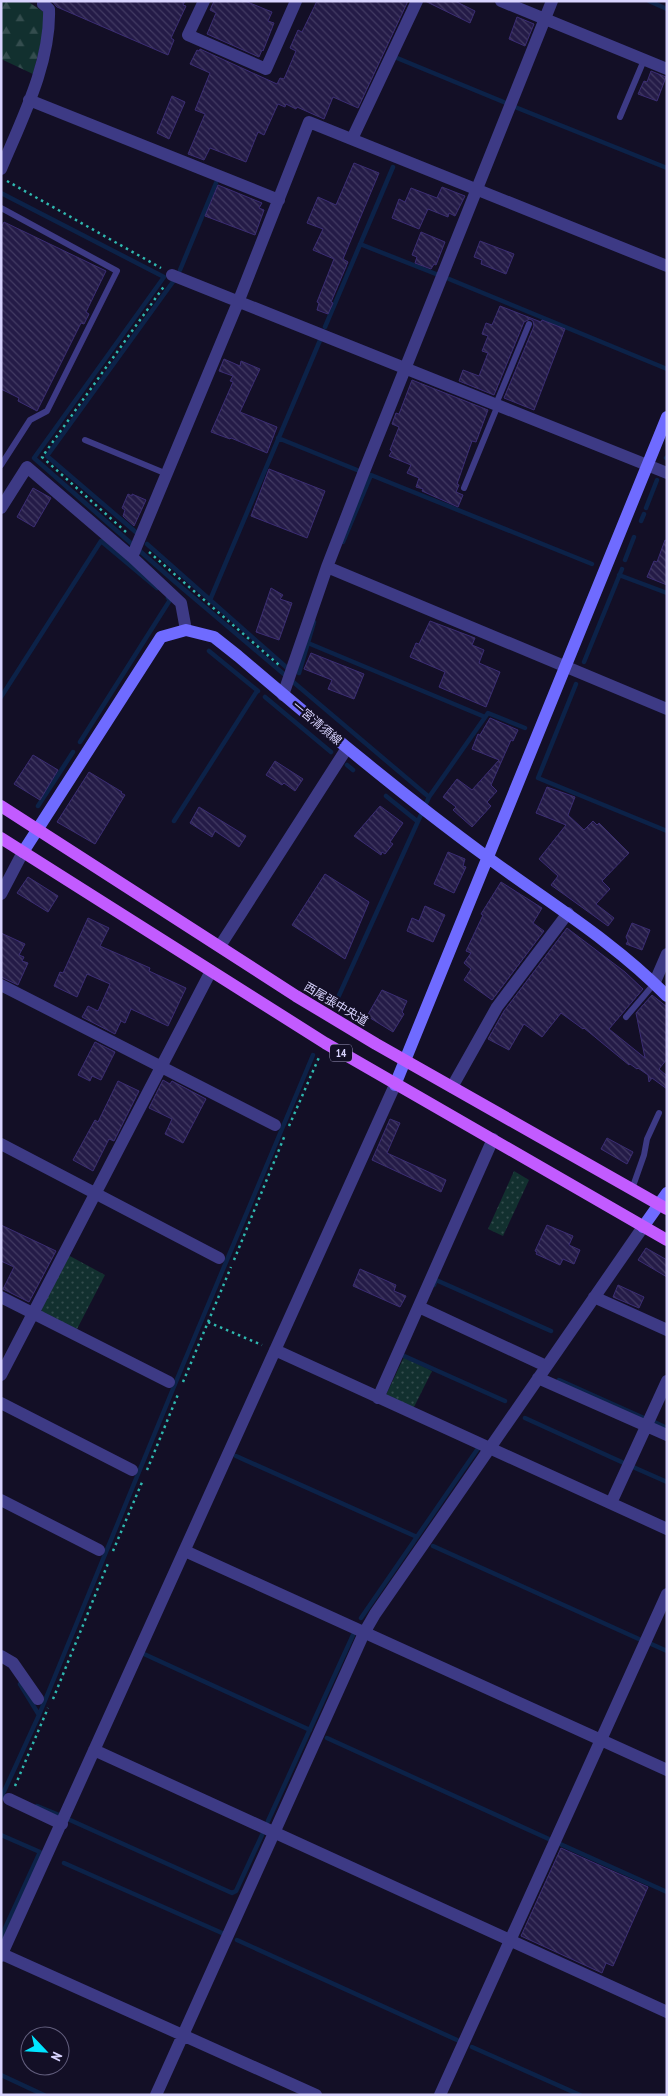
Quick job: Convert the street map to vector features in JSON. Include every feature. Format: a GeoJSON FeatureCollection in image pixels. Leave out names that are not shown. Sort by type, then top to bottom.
{"type":"FeatureCollection","features":[{"type":"Feature","properties":{"kind":"main road"},"geometry":{"type":"LineString","coordinates":[[395,1085],[667,417]]}},
{"type":"Feature","properties":{"kind":"main road"},"geometry":{"type":"LineString","coordinates":[[23,852],[161,637],[186,630]]}},
{"type":"Feature","properties":{"kind":"main road","name":"一宮清須線"},"geometry":{"type":"LineString","coordinates":[[186,630],[214,638],[414,802],[602,939],[667,996]]}},
{"type":"Feature","properties":{"kind":"main road","name":"西尾張中央道"},"geometry":{"type":"LineString","coordinates":[[1,806],[296,996],[663,1207]]}},
{"type":"Feature","properties":{"kind":"main road","name":"14"},"geometry":{"type":"LineString","coordinates":[[1,838],[325,1043],[667,1240]]}},
{"type":"Feature","properties":{"kind":"main road"},"geometry":{"type":"LineString","coordinates":[[643,1227],[663,1207],[667,1193]]}},
{"type":"Feature","properties":{"kind":"street"},"geometry":{"type":"LineString","coordinates":[[1,169],[29,100],[44,54],[49,9],[43,4],[44,1]]}},
{"type":"Feature","properties":{"kind":"street"},"geometry":{"type":"LineString","coordinates":[[204,1],[188,35],[266,69],[296,1]]}},
{"type":"Feature","properties":{"kind":"street"},"geometry":{"type":"LineString","coordinates":[[352,139],[417,1]]}},
{"type":"Feature","properties":{"kind":"street"},"geometry":{"type":"LineString","coordinates":[[501,1],[667,69]]}},
{"type":"Feature","properties":{"kind":"street"},"geometry":{"type":"LineString","coordinates":[[284,695],[327,568],[405,367],[552,1]]}},
{"type":"Feature","properties":{"kind":"street"},"geometry":{"type":"LineString","coordinates":[[29,100],[279,200]]}},
{"type":"Feature","properties":{"kind":"street"},"geometry":{"type":"LineString","coordinates":[[132,557],[239,300],[310,122],[667,266]]}},
{"type":"Feature","properties":{"kind":"street"},"geometry":{"type":"LineString","coordinates":[[172,275],[239,300],[667,473]]}},
{"type":"Feature","properties":{"kind":"street"},"geometry":{"type":"LineString","coordinates":[[1,508],[27,467],[132,557],[181,603],[186,630]]}},
{"type":"Feature","properties":{"kind":"street"},"geometry":{"type":"LineString","coordinates":[[327,568],[667,709]]}},
{"type":"Feature","properties":{"kind":"street"},"geometry":{"type":"LineString","coordinates":[[220,946],[347,748]]}},
{"type":"Feature","properties":{"kind":"street"},"geometry":{"type":"LineString","coordinates":[[1,894],[23,852]]}},
{"type":"Feature","properties":{"kind":"street"},"geometry":{"type":"LineString","coordinates":[[452,1087],[497,1008],[568,913]]}},
{"type":"Feature","properties":{"kind":"street"},"geometry":{"type":"LineString","coordinates":[[654,984],[667,954]]}},
{"type":"Feature","properties":{"kind":"street"},"geometry":{"type":"LineString","coordinates":[[1,1375],[211,971]]}},
{"type":"Feature","properties":{"kind":"street"},"geometry":{"type":"LineString","coordinates":[[1,985],[275,1125]]}},
{"type":"Feature","properties":{"kind":"street"},"geometry":{"type":"LineString","coordinates":[[316,2095],[2,1955],[395,1085]]}},
{"type":"Feature","properties":{"kind":"street"},"geometry":{"type":"LineString","coordinates":[[378,1398],[493,1139]]}},
{"type":"Feature","properties":{"kind":"street"},"geometry":{"type":"LineString","coordinates":[[1,1144],[219,1258]]}},
{"type":"Feature","properties":{"kind":"street"},"geometry":{"type":"LineString","coordinates":[[156,2095],[374,1614],[643,1227]]}},
{"type":"Feature","properties":{"kind":"street"},"geometry":{"type":"LineString","coordinates":[[1,1297],[169,1382]]}},
{"type":"Feature","properties":{"kind":"street"},"geometry":{"type":"LineString","coordinates":[[594,1297],[667,1330]]}},
{"type":"Feature","properties":{"kind":"street"},"geometry":{"type":"LineString","coordinates":[[419,1307],[546,1366]]}},
{"type":"Feature","properties":{"kind":"street"},"geometry":{"type":"LineString","coordinates":[[275,1350],[667,1529]]}},
{"type":"Feature","properties":{"kind":"street"},"geometry":{"type":"LineString","coordinates":[[538,1378],[667,1435]]}},
{"type":"Feature","properties":{"kind":"street"},"geometry":{"type":"LineString","coordinates":[[612,1503],[667,1381]]}},
{"type":"Feature","properties":{"kind":"street"},"geometry":{"type":"LineString","coordinates":[[1,1402],[132,1470]]}},
{"type":"Feature","properties":{"kind":"street"},"geometry":{"type":"LineString","coordinates":[[1,1500],[99,1550]]}},
{"type":"Feature","properties":{"kind":"street"},"geometry":{"type":"LineString","coordinates":[[185,1550],[667,1770]]}},
{"type":"Feature","properties":{"kind":"street"},"geometry":{"type":"LineString","coordinates":[[440,2095],[667,1594]]}},
{"type":"Feature","properties":{"kind":"street"},"geometry":{"type":"LineString","coordinates":[[1,1656],[13,1663],[38,1699]]}},
{"type":"Feature","properties":{"kind":"street"},"geometry":{"type":"LineString","coordinates":[[94,1750],[667,2012]]}},
{"type":"Feature","properties":{"kind":"street"},"geometry":{"type":"LineString","coordinates":[[9,1799],[62,1824]]}},
{"type":"Feature","properties":{"kind":"lane"},"geometry":{"type":"LineString","coordinates":[[620,117],[644,60]]}},
{"type":"Feature","properties":{"kind":"lane"},"geometry":{"type":"LineString","coordinates":[[1,208],[117,271],[46,411],[30,420],[1,465]]}},
{"type":"Feature","properties":{"kind":"lane"},"geometry":{"type":"LineString","coordinates":[[464,488],[529,324]]}},
{"type":"Feature","properties":{"kind":"lane"},"geometry":{"type":"LineString","coordinates":[[85,440],[166,474]]}},
{"type":"Feature","properties":{"kind":"lane"},"geometry":{"type":"LineString","coordinates":[[626,1017],[654,984]]}},
{"type":"Feature","properties":{"kind":"lane"},"geometry":{"type":"LineString","coordinates":[[632,1189],[644,1155],[647,1139],[659,1113]]}},
{"type":"Feature","properties":{"kind":"path"},"geometry":{"type":"LineString","coordinates":[[1,178],[172,275],[42,457],[291,676]]}},
{"type":"Feature","properties":{"kind":"path"},"geometry":{"type":"LineString","coordinates":[[113,1552],[325,1043]]}},
{"type":"Feature","properties":{"kind":"path"},"geometry":{"type":"LineString","coordinates":[[208,1322],[275,1350]]}},
{"type":"Feature","properties":{"kind":"path"},"geometry":{"type":"LineString","coordinates":[[9,1799],[110,1560]]}},
{"type":"Feature","properties":{"kind":"green space"},"geometry":{"type":"Polygon","coordinates":[[[1,1],[27,1],[45,13],[44,31],[33,74],[1,59],[1,1]]]}},
{"type":"Feature","properties":{"kind":"green space"},"geometry":{"type":"Polygon","coordinates":[[[514,1171],[529,1180],[503,1236],[488,1229],[514,1171]]]}},
{"type":"Feature","properties":{"kind":"green space"},"geometry":{"type":"Polygon","coordinates":[[[68,1255],[105,1275],[76,1331],[43,1314],[41,1309],[68,1255]]]}},
{"type":"Feature","properties":{"kind":"green space"},"geometry":{"type":"Polygon","coordinates":[[[404,1357],[432,1371],[413,1409],[385,1397],[404,1357]]]}},
{"type":"Feature","properties":{"kind":"building"},"geometry":{"type":"Polygon","coordinates":[[[52,1],[185,1],[183,5],[186,6],[171,38],[174,40],[168,55],[57,7],[52,1]]]}},
{"type":"Feature","properties":{"kind":"building"},"geometry":{"type":"Polygon","coordinates":[[[214,1],[245,1],[272,12],[268,21],[274,23],[259,57],[207,34],[216,13],[210,10],[214,1]]]}},
{"type":"Feature","properties":{"kind":"building"},"geometry":{"type":"Polygon","coordinates":[[[317,1],[408,1],[358,108],[333,97],[324,119],[297,107],[296,109],[286,104],[285,107],[278,104],[264,135],[258,132],[246,162],[210,148],[204,160],[188,154],[205,114],[195,110],[210,73],[190,64],[197,50],[199,51],[200,49],[277,84],[280,78],[284,79],[296,51],[290,48],[298,30],[302,32],[317,1]]]}},
{"type":"Feature","properties":{"kind":"building"},"geometry":{"type":"Polygon","coordinates":[[[425,1],[455,1],[475,11],[470,23],[425,1]]]}},
{"type":"Feature","properties":{"kind":"building"},"geometry":{"type":"Polygon","coordinates":[[[517,17],[534,24],[525,46],[509,39],[517,17]]]}},
{"type":"Feature","properties":{"kind":"building"},"geometry":{"type":"Polygon","coordinates":[[[651,71],[666,77],[657,101],[638,94],[644,81],[647,82],[651,71]]]}},
{"type":"Feature","properties":{"kind":"building"},"geometry":{"type":"Polygon","coordinates":[[[172,96],[185,102],[169,139],[157,133],[172,96]]]}},
{"type":"Feature","properties":{"kind":"building"},"geometry":{"type":"Polygon","coordinates":[[[354,163],[379,173],[343,259],[348,262],[331,302],[333,303],[328,314],[317,310],[319,303],[317,302],[334,259],[313,250],[323,229],[307,223],[318,197],[336,205],[354,163]]]}},
{"type":"Feature","properties":{"kind":"building"},"geometry":{"type":"Polygon","coordinates":[[[218,185],[262,203],[259,208],[264,210],[255,235],[205,216],[218,185]]]}},
{"type":"Feature","properties":{"kind":"building"},"geometry":{"type":"Polygon","coordinates":[[[442,187],[465,196],[455,216],[449,213],[448,217],[428,209],[419,229],[392,218],[399,199],[405,202],[411,188],[437,198],[442,187]]]}},
{"type":"Feature","properties":{"kind":"building"},"geometry":{"type":"Polygon","coordinates":[[[4,222],[106,271],[86,312],[89,314],[84,324],[81,323],[37,411],[18,401],[19,398],[1,389],[1,228],[4,222]]]}},
{"type":"Feature","properties":{"kind":"building"},"geometry":{"type":"Polygon","coordinates":[[[421,232],[445,242],[436,265],[434,264],[431,269],[415,263],[417,257],[412,255],[421,232]]]}},
{"type":"Feature","properties":{"kind":"building"},"geometry":{"type":"Polygon","coordinates":[[[480,241],[514,254],[506,274],[481,264],[482,260],[474,257],[480,241]]]}},
{"type":"Feature","properties":{"kind":"building"},"geometry":{"type":"Polygon","coordinates":[[[500,306],[565,329],[534,410],[504,398],[534,326],[533,321],[530,319],[524,322],[494,395],[459,381],[463,370],[479,376],[488,353],[482,351],[488,336],[482,334],[486,323],[492,325],[500,306]]]}},
{"type":"Feature","properties":{"kind":"building"},"geometry":{"type":"Polygon","coordinates":[[[224,359],[240,366],[241,361],[260,369],[240,412],[277,427],[267,453],[211,432],[233,382],[230,381],[233,376],[219,371],[224,359]]]}},
{"type":"Feature","properties":{"kind":"building"},"geometry":{"type":"Polygon","coordinates":[[[412,380],[488,410],[476,442],[472,441],[457,484],[459,485],[456,492],[463,495],[458,507],[416,487],[419,478],[407,473],[411,465],[389,456],[399,427],[392,424],[396,413],[399,414],[412,380]]]}},
{"type":"Feature","properties":{"kind":"building"},"geometry":{"type":"Polygon","coordinates":[[[269,469],[325,491],[307,538],[251,516],[269,469]]]}},
{"type":"Feature","properties":{"kind":"building"},"geometry":{"type":"Polygon","coordinates":[[[33,488],[51,498],[34,527],[17,517],[33,488]]]}},
{"type":"Feature","properties":{"kind":"building"},"geometry":{"type":"Polygon","coordinates":[[[128,494],[146,500],[134,526],[123,516],[125,510],[122,508],[128,494]]]}},
{"type":"Feature","properties":{"kind":"building"},"geometry":{"type":"Polygon","coordinates":[[[665,540],[667,541],[667,585],[647,577],[654,561],[657,562],[665,540]]]}},
{"type":"Feature","properties":{"kind":"building"},"geometry":{"type":"Polygon","coordinates":[[[271,588],[283,595],[280,599],[292,603],[279,640],[256,632],[271,588]]]}},
{"type":"Feature","properties":{"kind":"building"},"geometry":{"type":"Polygon","coordinates":[[[430,621],[475,638],[472,645],[484,650],[479,663],[500,672],[486,707],[439,687],[445,672],[410,657],[416,643],[419,644],[430,621]]]}},
{"type":"Feature","properties":{"kind":"building"},"geometry":{"type":"Polygon","coordinates":[[[311,653],[364,674],[354,699],[328,689],[332,680],[304,669],[311,653]]]}},
{"type":"Feature","properties":{"kind":"building"},"geometry":{"type":"Polygon","coordinates":[[[490,718],[518,730],[513,741],[511,740],[491,785],[497,791],[487,802],[491,806],[472,827],[453,810],[456,807],[443,797],[457,779],[472,790],[499,760],[472,749],[478,734],[480,735],[490,718]]]}},
{"type":"Feature","properties":{"kind":"building"},"geometry":{"type":"Polygon","coordinates":[[[33,755],[58,770],[40,800],[14,784],[33,755]]]}},
{"type":"Feature","properties":{"kind":"building"},"geometry":{"type":"Polygon","coordinates":[[[275,761],[303,779],[295,791],[284,783],[282,785],[266,775],[275,761]]]}},
{"type":"Feature","properties":{"kind":"building"},"geometry":{"type":"Polygon","coordinates":[[[89,772],[125,795],[95,844],[57,822],[89,772]]]}},
{"type":"Feature","properties":{"kind":"building"},"geometry":{"type":"Polygon","coordinates":[[[547,787],[575,797],[568,815],[584,830],[593,821],[597,825],[599,823],[629,853],[602,881],[610,889],[596,904],[614,918],[608,926],[551,885],[558,876],[539,859],[566,825],[536,813],[547,787]]]}},
{"type":"Feature","properties":{"kind":"building"},"geometry":{"type":"Polygon","coordinates":[[[380,806],[403,823],[390,842],[393,844],[385,854],[382,852],[381,855],[354,836],[380,806]]]}},
{"type":"Feature","properties":{"kind":"building"},"geometry":{"type":"Polygon","coordinates":[[[199,807],[246,836],[239,847],[215,831],[212,837],[190,823],[199,807]]]}},
{"type":"Feature","properties":{"kind":"building"},"geometry":{"type":"Polygon","coordinates":[[[448,852],[465,859],[463,866],[466,867],[454,893],[434,884],[448,852]]]}},
{"type":"Feature","properties":{"kind":"building"},"geometry":{"type":"Polygon","coordinates":[[[325,874],[369,902],[345,959],[292,925],[325,874]]]}},
{"type":"Feature","properties":{"kind":"building"},"geometry":{"type":"Polygon","coordinates":[[[28,877],[58,896],[48,912],[17,893],[28,877]]]}},
{"type":"Feature","properties":{"kind":"building"},"geometry":{"type":"Polygon","coordinates":[[[501,882],[542,908],[533,923],[544,931],[492,1000],[464,980],[471,969],[464,963],[471,953],[466,951],[483,915],[481,914],[501,882]]]}},
{"type":"Feature","properties":{"kind":"building"},"geometry":{"type":"Polygon","coordinates":[[[425,906],[445,915],[433,942],[407,931],[412,918],[419,921],[425,906]]]}},
{"type":"Feature","properties":{"kind":"building"},"geometry":{"type":"Polygon","coordinates":[[[88,918],[109,928],[100,946],[150,968],[149,971],[186,988],[168,1026],[131,1009],[125,1023],[121,1021],[115,1034],[82,1017],[88,1006],[98,1011],[110,984],[87,974],[77,997],[54,986],[60,972],[63,973],[88,918]]]}},
{"type":"Feature","properties":{"kind":"building"},"geometry":{"type":"Polygon","coordinates":[[[632,923],[650,930],[642,950],[626,944],[628,941],[626,937],[632,923]]]}},
{"type":"Feature","properties":{"kind":"building"},"geometry":{"type":"Polygon","coordinates":[[[567,928],[625,972],[643,989],[609,1029],[645,1058],[636,1013],[652,995],[667,1007],[667,1059],[659,1069],[667,1076],[667,1089],[652,1078],[649,1082],[648,1075],[638,1068],[629,1065],[584,1028],[561,1013],[542,1037],[524,1024],[509,1050],[488,1039],[504,1011],[567,928]]]}},
{"type":"Feature","properties":{"kind":"building"},"geometry":{"type":"Polygon","coordinates":[[[1,933],[25,944],[19,955],[24,957],[22,961],[28,963],[18,985],[1,977],[1,933]]]}},
{"type":"Feature","properties":{"kind":"building"},"geometry":{"type":"Polygon","coordinates":[[[382,990],[407,1001],[402,1012],[404,1014],[393,1032],[367,1016],[382,990]]]}},
{"type":"Feature","properties":{"kind":"building"},"geometry":{"type":"Polygon","coordinates":[[[95,1042],[115,1052],[101,1080],[92,1076],[90,1081],[78,1075],[95,1042]]]}},
{"type":"Feature","properties":{"kind":"building"},"geometry":{"type":"Polygon","coordinates":[[[163,1080],[170,1084],[172,1081],[206,1099],[183,1143],[165,1134],[172,1119],[149,1108],[163,1080]]]}},
{"type":"Feature","properties":{"kind":"building"},"geometry":{"type":"Polygon","coordinates":[[[118,1081],[139,1091],[114,1141],[109,1139],[93,1171],[73,1160],[95,1120],[98,1122],[118,1081]]]}},
{"type":"Feature","properties":{"kind":"building"},"geometry":{"type":"Polygon","coordinates":[[[390,1119],[400,1123],[387,1153],[446,1180],[441,1192],[372,1160],[390,1119]]]}},
{"type":"Feature","properties":{"kind":"building"},"geometry":{"type":"Polygon","coordinates":[[[607,1138],[633,1152],[627,1164],[601,1149],[607,1138]]]}},
{"type":"Feature","properties":{"kind":"building"},"geometry":{"type":"Polygon","coordinates":[[[1,1225],[56,1251],[29,1302],[3,1289],[14,1267],[1,1261],[1,1225]]]}},
{"type":"Feature","properties":{"kind":"building"},"geometry":{"type":"Polygon","coordinates":[[[547,1225],[573,1236],[569,1245],[580,1250],[574,1264],[563,1259],[560,1265],[536,1254],[537,1252],[535,1251],[547,1225]]]}},
{"type":"Feature","properties":{"kind":"building"},"geometry":{"type":"Polygon","coordinates":[[[646,1248],[667,1260],[667,1277],[638,1260],[646,1248]]]}},
{"type":"Feature","properties":{"kind":"building"},"geometry":{"type":"Polygon","coordinates":[[[360,1269],[396,1285],[394,1291],[406,1296],[400,1307],[353,1286],[360,1269]]]}},
{"type":"Feature","properties":{"kind":"building"},"geometry":{"type":"Polygon","coordinates":[[[618,1285],[644,1297],[639,1308],[613,1297],[618,1285]]]}},
{"type":"Feature","properties":{"kind":"building"},"geometry":{"type":"Polygon","coordinates":[[[561,1848],[648,1887],[613,1966],[606,1963],[602,1973],[521,1936],[561,1848]]]}},
{"type":"Feature","properties":{"kind":"waterway"},"geometry":{"type":"LineString","coordinates":[[649,1],[667,9]]}},
{"type":"Feature","properties":{"kind":"waterway"},"geometry":{"type":"LineString","coordinates":[[397,58],[506,103]]}},
{"type":"Feature","properties":{"kind":"waterway"},"geometry":{"type":"LineString","coordinates":[[515,107],[667,168]]}},
{"type":"Feature","properties":{"kind":"waterway"},"geometry":{"type":"LineString","coordinates":[[325,327],[393,167]]}},
{"type":"Feature","properties":{"kind":"waterway"},"geometry":{"type":"LineString","coordinates":[[180,270],[216,183]]}},
{"type":"Feature","properties":{"kind":"waterway"},"geometry":{"type":"LineString","coordinates":[[1,193],[164,277],[34,458],[174,581],[429,797],[336,1002]]}},
{"type":"Feature","properties":{"kind":"waterway"},"geometry":{"type":"LineString","coordinates":[[360,244],[436,274]]}},
{"type":"Feature","properties":{"kind":"waterway"},"geometry":{"type":"LineString","coordinates":[[138,534],[47,456],[175,279]]}},
{"type":"Feature","properties":{"kind":"waterway"},"geometry":{"type":"LineString","coordinates":[[449,279],[667,369]]}},
{"type":"Feature","properties":{"kind":"waterway"},"geometry":{"type":"LineString","coordinates":[[210,600],[321,338]]}},
{"type":"Feature","properties":{"kind":"waterway"},"geometry":{"type":"LineString","coordinates":[[278,438],[357,470]]}},
{"type":"Feature","properties":{"kind":"waterway"},"geometry":{"type":"LineString","coordinates":[[343,542],[371,475],[592,564]]}},
{"type":"Feature","properties":{"kind":"waterway"},"geometry":{"type":"LineString","coordinates":[[646,508],[657,480]]}},
{"type":"Feature","properties":{"kind":"waterway"},"geometry":{"type":"LineString","coordinates":[[641,521],[644,514]]}},
{"type":"Feature","properties":{"kind":"waterway"},"geometry":{"type":"LineString","coordinates":[[625,560],[634,537]]}},
{"type":"Feature","properties":{"kind":"waterway"},"geometry":{"type":"LineString","coordinates":[[1,697],[101,541],[157,588]]}},
{"type":"Feature","properties":{"kind":"waterway"},"geometry":{"type":"LineString","coordinates":[[147,544],[286,667]]}},
{"type":"Feature","properties":{"kind":"waterway"},"geometry":{"type":"LineString","coordinates":[[584,662],[622,569]]}},
{"type":"Feature","properties":{"kind":"waterway"},"geometry":{"type":"LineString","coordinates":[[619,575],[667,593]]}},
{"type":"Feature","properties":{"kind":"waterway"},"geometry":{"type":"LineString","coordinates":[[80,742],[170,600],[168,598]]}},
{"type":"Feature","properties":{"kind":"waterway"},"geometry":{"type":"LineString","coordinates":[[299,673],[314,622]]}},
{"type":"Feature","properties":{"kind":"waterway"},"geometry":{"type":"LineString","coordinates":[[308,643],[485,717]]}},
{"type":"Feature","properties":{"kind":"waterway"},"geometry":{"type":"LineString","coordinates":[[209,651],[258,691]]}},
{"type":"Feature","properties":{"kind":"waterway"},"geometry":{"type":"LineString","coordinates":[[576,684],[538,778],[667,831]]}},
{"type":"Feature","properties":{"kind":"waterway"},"geometry":{"type":"LineString","coordinates":[[174,821],[257,691]]}},
{"type":"Feature","properties":{"kind":"waterway"},"geometry":{"type":"LineString","coordinates":[[265,697],[331,752]]}},
{"type":"Feature","properties":{"kind":"waterway"},"geometry":{"type":"LineString","coordinates":[[429,797],[488,713],[525,728]]}},
{"type":"Feature","properties":{"kind":"waterway"},"geometry":{"type":"LineString","coordinates":[[38,806],[73,752]]}},
{"type":"Feature","properties":{"kind":"waterway"},"geometry":{"type":"LineString","coordinates":[[347,765],[353,770]]}},
{"type":"Feature","properties":{"kind":"waterway"},"geometry":{"type":"LineString","coordinates":[[386,796],[417,821]]}},
{"type":"Feature","properties":{"kind":"waterway"},"geometry":{"type":"LineString","coordinates":[[1,1798],[39,1715],[313,1055]]}},
{"type":"Feature","properties":{"kind":"waterway"},"geometry":{"type":"LineString","coordinates":[[434,1285],[436,1280],[551,1331]]}},
{"type":"Feature","properties":{"kind":"waterway"},"geometry":{"type":"LineString","coordinates":[[402,1355],[505,1401]]}},
{"type":"Feature","properties":{"kind":"waterway"},"geometry":{"type":"LineString","coordinates":[[559,1380],[646,1419]]}},
{"type":"Feature","properties":{"kind":"waterway"},"geometry":{"type":"LineString","coordinates":[[525,1418],[626,1464]]}},
{"type":"Feature","properties":{"kind":"waterway"},"geometry":{"type":"LineString","coordinates":[[652,1421],[667,1428]]}},
{"type":"Feature","properties":{"kind":"waterway"},"geometry":{"type":"LineString","coordinates":[[361,1618],[479,1447]]}},
{"type":"Feature","properties":{"kind":"waterway"},"geometry":{"type":"LineString","coordinates":[[236,1456],[417,1537]]}},
{"type":"Feature","properties":{"kind":"waterway"},"geometry":{"type":"LineString","coordinates":[[633,1467],[667,1482]]}},
{"type":"Feature","properties":{"kind":"waterway"},"geometry":{"type":"LineString","coordinates":[[433,1546],[641,1640]]}},
{"type":"Feature","properties":{"kind":"waterway"},"geometry":{"type":"LineString","coordinates":[[268,1821],[353,1635]]}},
{"type":"Feature","properties":{"kind":"waterway"},"geometry":{"type":"LineString","coordinates":[[649,1643],[667,1651]]}},
{"type":"Feature","properties":{"kind":"waterway"},"geometry":{"type":"LineString","coordinates":[[144,1654],[310,1730]]}},
{"type":"Feature","properties":{"kind":"waterway"},"geometry":{"type":"LineString","coordinates":[[20,1684],[39,1715]]}},
{"type":"Feature","properties":{"kind":"waterway"},"geometry":{"type":"LineString","coordinates":[[327,1738],[551,1840]]}},
{"type":"Feature","properties":{"kind":"waterway"},"geometry":{"type":"LineString","coordinates":[[37,1806],[59,1815]]}},
{"type":"Feature","properties":{"kind":"waterway"},"geometry":{"type":"LineString","coordinates":[[70,1820],[232,1893],[236,1891],[262,1835]]}},
{"type":"Feature","properties":{"kind":"waterway"},"geometry":{"type":"LineString","coordinates":[[1,1835],[40,1852],[1,1937]]}},
{"type":"Feature","properties":{"kind":"waterway"},"geometry":{"type":"LineString","coordinates":[[558,1843],[667,1892]]}},
{"type":"Feature","properties":{"kind":"waterway"},"geometry":{"type":"LineString","coordinates":[[64,1863],[222,1933]]}},
{"type":"Feature","properties":{"kind":"waterway"},"geometry":{"type":"LineString","coordinates":[[237,1940],[457,2040]]}},
{"type":"Feature","properties":{"kind":"waterway"},"geometry":{"type":"LineString","coordinates":[[472,2047],[580,2095]]}},
{"type":"Feature","properties":{"kind":"waterway"},"geometry":{"type":"LineString","coordinates":[[1,2075],[44,2095]]}}]}
